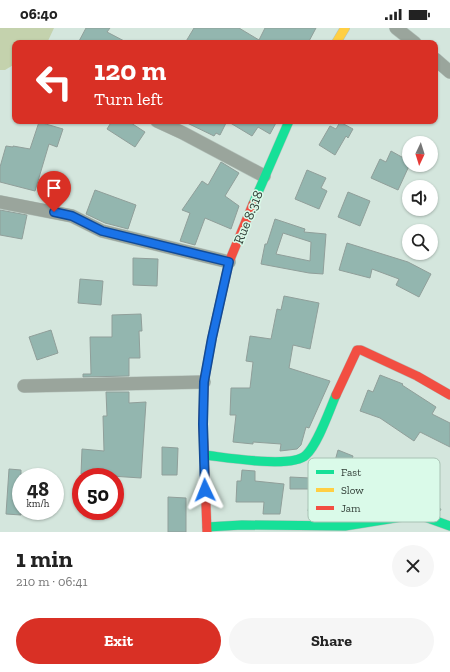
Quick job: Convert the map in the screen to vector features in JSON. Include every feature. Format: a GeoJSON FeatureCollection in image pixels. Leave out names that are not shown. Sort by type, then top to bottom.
{"type":"FeatureCollection","features":[{"type":"Feature","properties":{"kind":"street"},"geometry":{"type":"LineString","coordinates":[[338,40],[345,28]]}},
{"type":"Feature","properties":{"kind":"street"},"geometry":{"type":"LineString","coordinates":[[396,28],[411,40]]}},
{"type":"Feature","properties":{"kind":"street"},"geometry":{"type":"LineString","coordinates":[[438,62],[450,72]]}},
{"type":"Feature","properties":{"kind":"street"},"geometry":{"type":"LineString","coordinates":[[164,124],[264,176]]}},
{"type":"Feature","properties":{"kind":"street","name":"Rue 8.318"},"geometry":{"type":"LineString","coordinates":[[207,530],[204,455],[204,382],[212,338],[229,262],[264,176],[288,124]]}},
{"type":"Feature","properties":{"kind":"street"},"geometry":{"type":"LineString","coordinates":[[0,202],[72,216],[102,231],[229,262]]}},
{"type":"Feature","properties":{"kind":"street"},"geometry":{"type":"LineString","coordinates":[[204,455],[287,462],[303,458],[310,452],[314,445],[357,350],[362,350],[417,376],[450,395]]}},
{"type":"Feature","properties":{"kind":"street"},"geometry":{"type":"LineString","coordinates":[[24,386],[204,382]]}},
{"type":"Feature","properties":{"kind":"street"},"geometry":{"type":"LineString","coordinates":[[207,530],[242,525],[346,526],[371,522]]}},
{"type":"Feature","properties":{"kind":"street"},"geometry":{"type":"LineString","coordinates":[[439,522],[450,526]]}},
{"type":"Feature","properties":{"kind":"green space"},"geometry":{"type":"Polygon","coordinates":[[[0,28],[54,28],[48,40],[12,40],[12,66],[5,70],[0,70],[0,28]]]}},
{"type":"Feature","properties":{"kind":"building"},"geometry":{"type":"Polygon","coordinates":[[[86,28],[110,28],[107,32],[122,40],[80,40],[86,28]]]}},
{"type":"Feature","properties":{"kind":"building"},"geometry":{"type":"Polygon","coordinates":[[[194,28],[239,28],[259,40],[187,40],[194,28]]]}},
{"type":"Feature","properties":{"kind":"building"},"geometry":{"type":"Polygon","coordinates":[[[265,28],[316,28],[310,40],[259,40],[265,28]]]}},
{"type":"Feature","properties":{"kind":"building"},"geometry":{"type":"Polygon","coordinates":[[[38,124],[46,124],[63,129],[57,147],[49,144],[35,191],[0,182],[0,167],[6,146],[30,149],[38,124]]]}},
{"type":"Feature","properties":{"kind":"building"},"geometry":{"type":"Polygon","coordinates":[[[110,124],[133,124],[145,132],[135,147],[107,129],[110,124]]]}},
{"type":"Feature","properties":{"kind":"building"},"geometry":{"type":"Polygon","coordinates":[[[189,124],[226,124],[220,135],[216,133],[214,136],[189,124]]]}},
{"type":"Feature","properties":{"kind":"building"},"geometry":{"type":"Polygon","coordinates":[[[232,124],[275,124],[270,134],[258,127],[252,136],[232,124]]]}},
{"type":"Feature","properties":{"kind":"building"},"geometry":{"type":"Polygon","coordinates":[[[339,124],[344,124],[353,129],[348,138],[346,136],[335,155],[319,145],[330,126],[336,129],[339,124]]]}},
{"type":"Feature","properties":{"kind":"building"},"geometry":{"type":"Polygon","coordinates":[[[391,151],[402,157],[402,172],[406,172],[398,190],[371,178],[380,159],[386,162],[391,151]]]}},
{"type":"Feature","properties":{"kind":"building"},"geometry":{"type":"Polygon","coordinates":[[[221,162],[239,173],[225,196],[239,206],[231,229],[205,218],[195,245],[180,241],[190,213],[182,210],[202,181],[208,185],[221,162]]]}},
{"type":"Feature","properties":{"kind":"building"},"geometry":{"type":"Polygon","coordinates":[[[307,170],[326,178],[321,188],[327,191],[319,209],[295,199],[307,170]]]}},
{"type":"Feature","properties":{"kind":"building"},"geometry":{"type":"Polygon","coordinates":[[[95,190],[136,205],[128,229],[105,223],[86,214],[95,190]]]}},
{"type":"Feature","properties":{"kind":"building"},"geometry":{"type":"Polygon","coordinates":[[[348,192],[370,201],[360,226],[338,217],[348,192]]]}},
{"type":"Feature","properties":{"kind":"building"},"geometry":{"type":"Polygon","coordinates":[[[0,210],[27,215],[22,239],[0,235],[0,210]]]}},
{"type":"Feature","properties":{"kind":"building"},"geometry":{"type":"Polygon","coordinates":[[[275,219],[305,229],[304,232],[326,234],[323,274],[309,273],[261,264],[265,244],[267,244],[275,219]],[[283,233],[276,254],[310,261],[311,242],[283,233]]]}},
{"type":"Feature","properties":{"kind":"building"},"geometry":{"type":"Polygon","coordinates":[[[347,243],[408,262],[431,274],[419,297],[396,285],[399,279],[372,269],[370,278],[339,270],[347,243]]]}},
{"type":"Feature","properties":{"kind":"building"},"geometry":{"type":"Polygon","coordinates":[[[133,258],[158,259],[157,286],[133,285],[133,258]]]}},
{"type":"Feature","properties":{"kind":"building"},"geometry":{"type":"Polygon","coordinates":[[[80,279],[103,281],[101,305],[78,303],[80,279]]]}},
{"type":"Feature","properties":{"kind":"building"},"geometry":{"type":"Polygon","coordinates":[[[284,296],[319,303],[310,349],[293,345],[289,368],[330,381],[309,428],[306,427],[301,445],[297,449],[280,451],[281,444],[233,442],[236,415],[230,415],[231,388],[250,388],[253,362],[246,361],[250,336],[271,339],[277,309],[281,310],[284,296]]]}},
{"type":"Feature","properties":{"kind":"building"},"geometry":{"type":"Polygon","coordinates":[[[141,314],[142,331],[139,331],[140,358],[129,358],[129,376],[83,377],[83,374],[91,374],[90,337],[112,337],[112,315],[141,314]]]}},
{"type":"Feature","properties":{"kind":"building"},"geometry":{"type":"Polygon","coordinates":[[[51,330],[58,353],[37,360],[29,337],[51,330]]]}},
{"type":"Feature","properties":{"kind":"building"},"geometry":{"type":"Polygon","coordinates":[[[380,375],[403,384],[402,385],[436,407],[432,414],[450,423],[450,447],[420,432],[414,441],[380,418],[360,411],[368,390],[373,392],[380,375]]]}},
{"type":"Feature","properties":{"kind":"building"},"geometry":{"type":"Polygon","coordinates":[[[106,392],[129,392],[129,403],[146,402],[141,478],[124,477],[124,468],[81,468],[82,449],[104,451],[103,416],[107,416],[106,392]]]}},
{"type":"Feature","properties":{"kind":"building"},"geometry":{"type":"Polygon","coordinates":[[[162,447],[178,448],[177,475],[162,475],[162,447]]]}},
{"type":"Feature","properties":{"kind":"building"},"geometry":{"type":"Polygon","coordinates":[[[338,450],[353,456],[352,458],[336,458],[338,450]]]}},
{"type":"Feature","properties":{"kind":"building"},"geometry":{"type":"Polygon","coordinates":[[[9,469],[12,469],[12,514],[6,514],[9,469]]]}},
{"type":"Feature","properties":{"kind":"building"},"geometry":{"type":"Polygon","coordinates":[[[242,470],[255,471],[255,481],[284,484],[280,514],[263,514],[264,502],[236,502],[237,481],[241,481],[242,470]]]}},
{"type":"Feature","properties":{"kind":"building"},"geometry":{"type":"Polygon","coordinates":[[[290,477],[308,478],[308,489],[290,489],[290,477]]]}},
{"type":"Feature","properties":{"kind":"building"},"geometry":{"type":"Polygon","coordinates":[[[168,497],[186,498],[186,532],[168,532],[168,497]]]}},
{"type":"Feature","properties":{"kind":"traffic: fast"},"geometry":{"type":"LineString","coordinates":[[253,204],[288,124]]}},
{"type":"Feature","properties":{"kind":"traffic: fast"},"geometry":{"type":"LineString","coordinates":[[204,455],[241,460],[273,462],[298,459],[306,455],[315,443],[336,395]]}},
{"type":"Feature","properties":{"kind":"traffic: fast"},"geometry":{"type":"LineString","coordinates":[[207,527],[242,525],[345,526],[370,522]]}},
{"type":"Feature","properties":{"kind":"traffic: fast"},"geometry":{"type":"LineString","coordinates":[[439,522],[450,526]]}},
{"type":"Feature","properties":{"kind":"traffic: slow"},"geometry":{"type":"LineString","coordinates":[[338,40],[345,28]]}},
{"type":"Feature","properties":{"kind":"traffic: jam"},"geometry":{"type":"LineString","coordinates":[[207,532],[203,424],[204,382],[229,262],[253,204]]}},
{"type":"Feature","properties":{"kind":"traffic: jam"},"geometry":{"type":"LineString","coordinates":[[336,395],[357,350],[361,350],[417,376],[450,395]]}},
{"type":"Feature","properties":{"kind":"route"},"geometry":{"type":"LineString","coordinates":[[54,212],[72,216],[102,231],[229,262],[204,382],[203,424],[205,490]]}}]}
